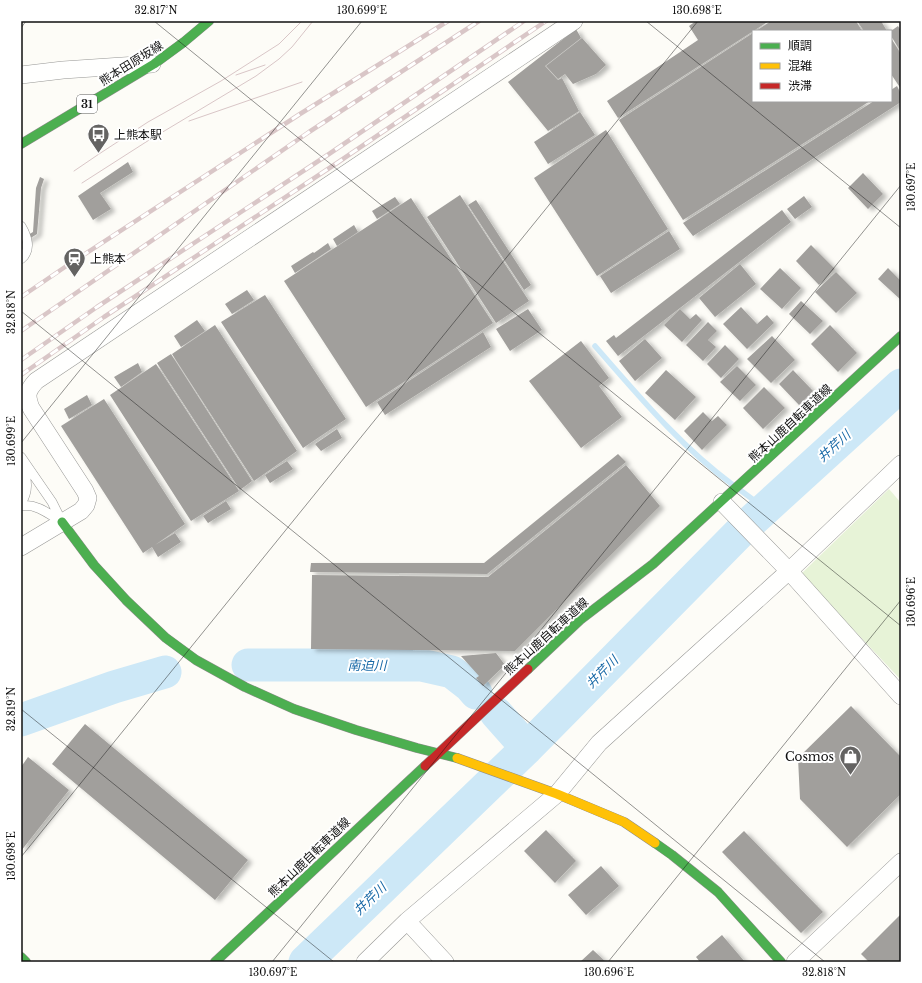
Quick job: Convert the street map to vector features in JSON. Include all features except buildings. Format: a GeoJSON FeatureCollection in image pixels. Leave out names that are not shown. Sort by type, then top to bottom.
{"type":"FeatureCollection","features":[{"type":"Feature","properties":{"kind":"main road","name":"熊本田原坂線"},"geometry":{"type":"LineString","coordinates":[[21,144],[154,64],[184,42],[208,21]]}},
{"type":"Feature","properties":{"kind":"main road","name":"熊本山鹿自転車道線"},"geometry":{"type":"LineString","coordinates":[[215,962],[436,753],[580,620],[653,564],[901,336]]}},
{"type":"Feature","properties":{"kind":"main road"},"geometry":{"type":"LineString","coordinates":[[62,522],[94,565],[126,600],[166,638],[196,660],[245,687],[294,709],[356,730],[454,757],[551,792],[624,822],[672,855],[718,892],[781,962]]}},
{"type":"Feature","properties":{"kind":"main road"},"geometry":{"type":"LineString","coordinates":[[21,958],[26,962]]}},
{"type":"Feature","properties":{"kind":"street"},"geometry":{"type":"LineString","coordinates":[[21,547],[81,511],[86,505],[88,498],[85,491],[30,408],[27,398],[30,388],[36,381],[574,21]]}},
{"type":"Feature","properties":{"kind":"street"},"geometry":{"type":"LineString","coordinates":[[21,75],[63,70],[154,64]]}},
{"type":"Feature","properties":{"kind":"street"},"geometry":{"type":"LineString","coordinates":[[366,962],[407,921],[551,792],[599,743],[789,571],[901,464]]}},
{"type":"Feature","properties":{"kind":"street"},"geometry":{"type":"LineString","coordinates":[[725,499],[901,696]]}},
{"type":"Feature","properties":{"kind":"street"},"geometry":{"type":"LineString","coordinates":[[795,962],[901,862]]}},
{"type":"Feature","properties":{"kind":"street"},"geometry":{"type":"LineString","coordinates":[[407,921],[445,962]]}},
{"type":"Feature","properties":{"kind":"lane"},"geometry":{"type":"LineString","coordinates":[[21,226],[28,239],[27,249],[21,259]]}},
{"type":"Feature","properties":{"kind":"lane"},"geometry":{"type":"LineString","coordinates":[[22,458],[52,502],[62,522]]}},
{"type":"Feature","properties":{"kind":"lane"},"geometry":{"type":"LineString","coordinates":[[21,503],[27,492],[22,458]]}},
{"type":"Feature","properties":{"kind":"lane"},"geometry":{"type":"LineString","coordinates":[[21,506],[30,505],[37,507],[62,522]]}},
{"type":"Feature","properties":{"kind":"green space"},"geometry":{"type":"Polygon","coordinates":[[[889,489],[901,503],[901,680],[801,574],[889,489]]]}},
{"type":"Feature","properties":{"kind":"waterway"},"geometry":{"type":"LineString","coordinates":[[595,346],[677,437],[733,485]]}},
{"type":"Feature","properties":{"kind":"waterway","name":"井芹川"},"geometry":{"type":"LineString","coordinates":[[305,962],[527,748],[744,528],[901,385]]}},
{"type":"Feature","properties":{"kind":"waterway"},"geometry":{"type":"LineString","coordinates":[[740,490],[766,509]]}},
{"type":"Feature","properties":{"kind":"waterway","name":"南迫川"},"geometry":{"type":"LineString","coordinates":[[248,665],[421,665],[452,672],[470,686],[476,693]]}},
{"type":"Feature","properties":{"kind":"waterway","name":"南迫川"},"geometry":{"type":"LineString","coordinates":[[21,720],[114,687],[165,672]]}},
{"type":"Feature","properties":{"kind":"waterway","name":"南迫川"},"geometry":{"type":"LineString","coordinates":[[496,713],[527,748]]}},
{"type":"Feature","properties":{"kind":"tram line"},"geometry":{"type":"LineString","coordinates":[[74,171],[148,122],[221,81],[279,44],[302,21]]}},
{"type":"Feature","properties":{"kind":"tram line"},"geometry":{"type":"LineString","coordinates":[[82,183],[146,142],[256,76],[292,47],[313,21]]}},
{"type":"Feature","properties":{"kind":"tram line"},"geometry":{"type":"LineString","coordinates":[[236,75],[265,65]]}},
{"type":"Feature","properties":{"kind":"tram line"},"geometry":{"type":"LineString","coordinates":[[189,121],[302,82]]}},
{"type":"Feature","properties":{"kind":"railway"},"geometry":{"type":"LineString","coordinates":[[21,297],[300,114],[448,21]]}},
{"type":"Feature","properties":{"kind":"railway"},"geometry":{"type":"LineString","coordinates":[[21,331],[309,132],[479,21]]}},
{"type":"Feature","properties":{"kind":"railway"},"geometry":{"type":"LineString","coordinates":[[21,360],[97,307],[329,154],[524,21]]}},
{"type":"Feature","properties":{"kind":"railway"},"geometry":{"type":"LineString","coordinates":[[21,375],[104,317],[337,163],[546,21]]}},
{"type":"Feature","properties":{"kind":"traffic: fast"},"geometry":{"type":"LineString","coordinates":[[21,144],[154,64],[209,21]]}},
{"type":"Feature","properties":{"kind":"traffic: fast"},"geometry":{"type":"LineString","coordinates":[[528,669],[580,620],[653,564],[901,336]]}},
{"type":"Feature","properties":{"kind":"traffic: fast"},"geometry":{"type":"LineString","coordinates":[[62,522],[94,565],[126,600],[166,638],[196,660],[245,687],[294,709],[356,730],[457,758]]}},
{"type":"Feature","properties":{"kind":"traffic: fast"},"geometry":{"type":"LineString","coordinates":[[215,962],[425,766]]}},
{"type":"Feature","properties":{"kind":"traffic: fast"},"geometry":{"type":"LineString","coordinates":[[655,843],[718,892],[781,962]]}},
{"type":"Feature","properties":{"kind":"traffic: fast"},"geometry":{"type":"LineString","coordinates":[[21,957],[26,962]]}},
{"type":"Feature","properties":{"kind":"traffic: slow"},"geometry":{"type":"LineString","coordinates":[[457,758],[557,794],[624,822],[655,843]]}},
{"type":"Feature","properties":{"kind":"traffic: jam"},"geometry":{"type":"LineString","coordinates":[[425,766],[528,669]]}},
{"type":"Feature","properties":{"kind":"place","name":"上熊本駅"},"geometry":{"type":"Point","coordinates":[99,154]}},
{"type":"Feature","properties":{"kind":"place","name":"上熊本"},"geometry":{"type":"Point","coordinates":[74,278]}},
{"type":"Feature","properties":{"kind":"place","name":"Cosmos"},"geometry":{"type":"Point","coordinates":[850,776]}}]}
